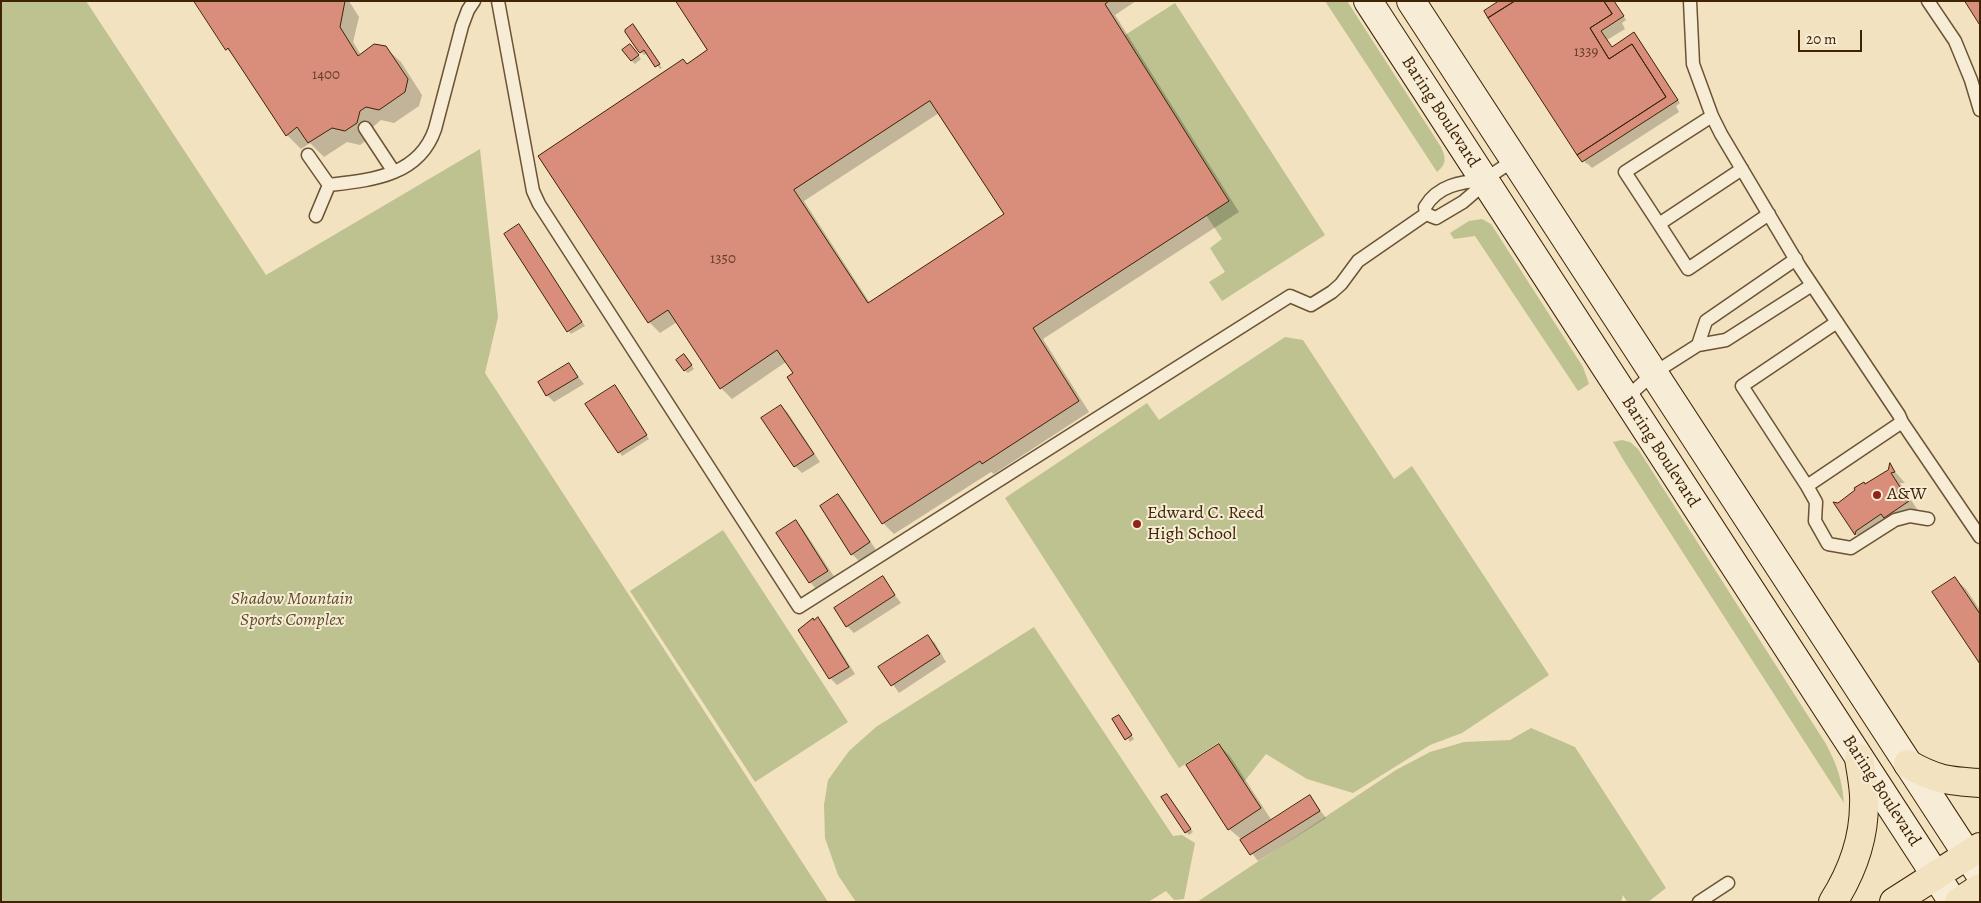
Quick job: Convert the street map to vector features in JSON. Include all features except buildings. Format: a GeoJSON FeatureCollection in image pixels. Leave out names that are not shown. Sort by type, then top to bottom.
{"type":"FeatureCollection","features":[{"type":"Feature","properties":{"kind":"main road","name":"Baring Boulevard"},"geometry":{"type":"LineString","coordinates":[[1368,1],[1953,902]]}},
{"type":"Feature","properties":{"kind":"main road","name":"Baring Boulevard"},"geometry":{"type":"LineString","coordinates":[[1411,1],[1908,764],[1976,858]]}},
{"type":"Feature","properties":{"kind":"main road"},"geometry":{"type":"LineString","coordinates":[[1833,902],[1852,866],[1861,837],[1864,803],[1859,758]]}},
{"type":"Feature","properties":{"kind":"main road"},"geometry":{"type":"LineString","coordinates":[[1908,764],[1930,776],[1946,781],[1980,783]]}},
{"type":"Feature","properties":{"kind":"main road"},"geometry":{"type":"LineString","coordinates":[[1894,902],[1936,875],[1976,858]]}},
{"type":"Feature","properties":{"kind":"main road"},"geometry":{"type":"LineString","coordinates":[[1959,902],[1980,888]]}},
{"type":"Feature","properties":{"kind":"lane"},"geometry":{"type":"LineString","coordinates":[[329,185],[363,181],[394,172],[413,161],[423,152],[430,143],[462,26],[468,10],[474,1]]}},
{"type":"Feature","properties":{"kind":"lane"},"geometry":{"type":"LineString","coordinates":[[498,1],[533,191],[538,204],[799,608],[1290,296],[1311,305],[1332,292],[1341,284],[1358,261],[1426,214]]}},
{"type":"Feature","properties":{"kind":"lane"},"geometry":{"type":"LineString","coordinates":[[1690,1],[1693,64],[1712,116],[1812,285],[1980,537]]}},
{"type":"Feature","properties":{"kind":"lane"},"geometry":{"type":"LineString","coordinates":[[1928,1],[1955,41],[1971,80],[1980,110]]}},
{"type":"Feature","properties":{"kind":"lane"},"geometry":{"type":"LineString","coordinates":[[1712,116],[1625,172],[1688,269],[1769,214]]}},
{"type":"Feature","properties":{"kind":"lane"},"geometry":{"type":"LineString","coordinates":[[365,128],[394,172]]}},
{"type":"Feature","properties":{"kind":"lane"},"geometry":{"type":"LineString","coordinates":[[308,155],[329,185]]}},
{"type":"Feature","properties":{"kind":"lane"},"geometry":{"type":"LineString","coordinates":[[1426,214],[1436,218],[1443,215],[1472,194],[1484,180],[1514,160]]}},
{"type":"Feature","properties":{"kind":"lane"},"geometry":{"type":"LineString","coordinates":[[1659,224],[1742,169]]}},
{"type":"Feature","properties":{"kind":"lane"},"geometry":{"type":"LineString","coordinates":[[1426,214],[1425,207],[1429,199],[1449,185],[1484,180]]}},
{"type":"Feature","properties":{"kind":"lane"},"geometry":{"type":"LineString","coordinates":[[316,216],[329,185]]}},
{"type":"Feature","properties":{"kind":"lane"},"geometry":{"type":"LineString","coordinates":[[1698,345],[1706,321],[1796,259]]}},
{"type":"Feature","properties":{"kind":"lane"},"geometry":{"type":"LineString","coordinates":[[1626,398],[1654,374],[1698,345],[1726,340],[1812,285]]}},
{"type":"Feature","properties":{"kind":"lane"},"geometry":{"type":"LineString","coordinates":[[1837,322],[1742,386],[1816,502],[1815,521],[1828,544],[1851,548],[1895,520],[1910,516],[1928,519]]}},
{"type":"Feature","properties":{"kind":"lane"},"geometry":{"type":"LineString","coordinates":[[1807,486],[1902,422]]}},
{"type":"Feature","properties":{"kind":"lane"},"geometry":{"type":"LineString","coordinates":[[1699,902],[1728,883]]}},
{"type":"Feature","properties":{"kind":"green space","name":"Shadow Mountain Sports Complex"},"geometry":{"type":"Polygon","coordinates":[[[1,1],[86,1],[266,275],[480,149],[498,317],[485,373],[828,902],[1,902],[1,1]]]}},
{"type":"Feature","properties":{"kind":"green space"},"geometry":{"type":"Polygon","coordinates":[[[1325,1],[1347,1],[1441,147],[1445,161],[1437,172],[1325,1]]]}},
{"type":"Feature","properties":{"kind":"green space"},"geometry":{"type":"Polygon","coordinates":[[[1175,3],[1325,235],[1222,301],[1209,282],[1225,272],[1210,248],[1222,239],[1206,215],[1229,200],[1125,35],[1175,3]]]}},
{"type":"Feature","properties":{"kind":"green space"},"geometry":{"type":"Polygon","coordinates":[[[1482,219],[1491,224],[1583,367],[1589,384],[1578,391],[1475,236],[1454,239],[1450,233],[1469,221],[1482,219]]]}},
{"type":"Feature","properties":{"kind":"green space"},"geometry":{"type":"Polygon","coordinates":[[[1285,337],[1303,340],[1394,479],[1412,466],[1549,675],[1462,733],[1430,745],[1353,793],[1307,779],[1266,754],[1244,782],[1218,743],[1179,768],[1005,498],[1147,403],[1159,420],[1285,337]]]}},
{"type":"Feature","properties":{"kind":"green space"},"geometry":{"type":"Polygon","coordinates":[[[1622,440],[1630,442],[1638,449],[1826,744],[1838,772],[1844,803],[1624,461],[1613,442],[1622,440]]]}},
{"type":"Feature","properties":{"kind":"green space"},"geometry":{"type":"Polygon","coordinates":[[[723,530],[848,722],[755,782],[630,591],[723,530]]]}},
{"type":"Feature","properties":{"kind":"green space"},"geometry":{"type":"Polygon","coordinates":[[[1034,627],[1173,836],[1182,835],[1195,843],[1184,899],[1174,900],[1166,891],[1148,902],[856,902],[838,875],[825,838],[824,805],[828,780],[849,751],[876,727],[1034,627]]]}},
{"type":"Feature","properties":{"kind":"green space"},"geometry":{"type":"Polygon","coordinates":[[[1531,728],[1575,747],[1666,888],[1648,902],[1627,902],[1623,895],[1621,902],[1197,902],[1396,770],[1430,752],[1464,742],[1510,740],[1531,728]]]}},
{"type":"Feature","properties":{"kind":"place","name":"A&W"},"geometry":{"type":"Point","coordinates":[1877,495]}},
{"type":"Feature","properties":{"kind":"place","name":"Edward C. Reed High School"},"geometry":{"type":"Point","coordinates":[1137,524]}}]}
